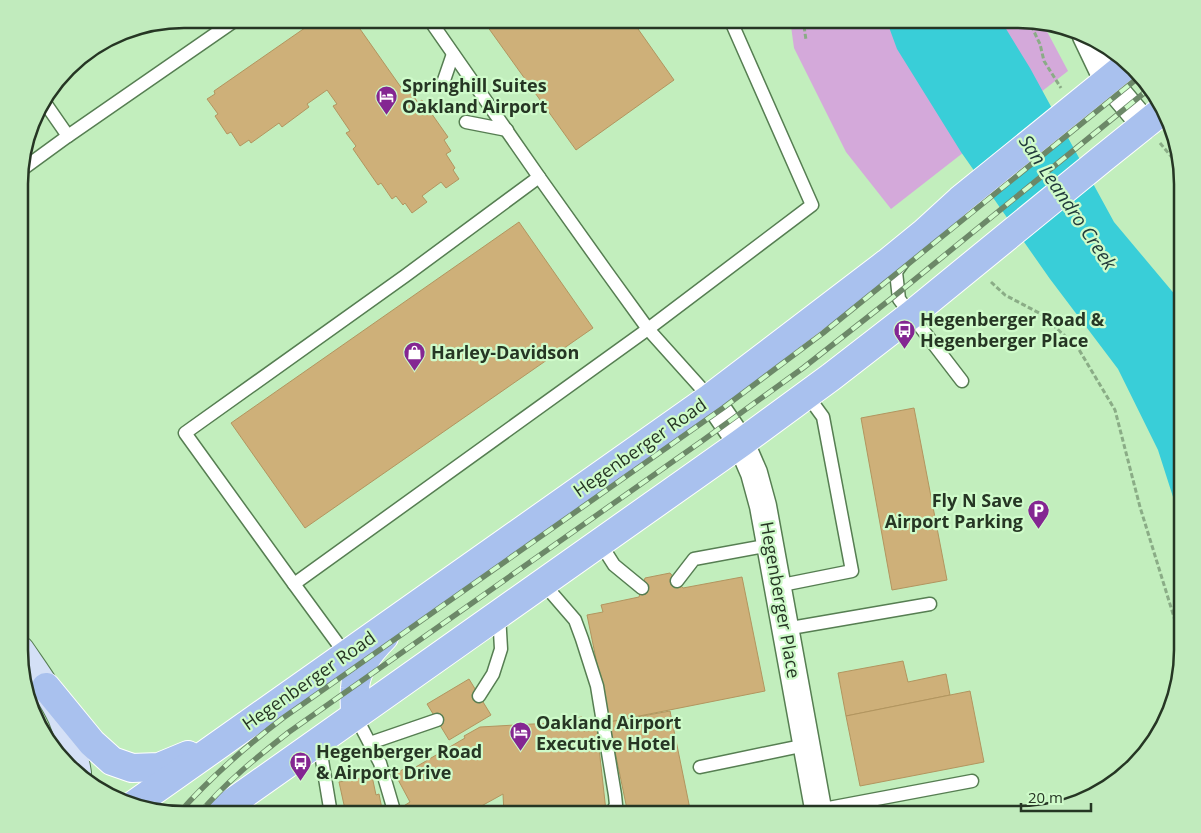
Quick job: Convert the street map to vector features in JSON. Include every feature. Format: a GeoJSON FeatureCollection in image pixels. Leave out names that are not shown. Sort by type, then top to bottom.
{"type":"FeatureCollection","features":[{"type":"Feature","properties":{"kind":"main road","name":"Hegenberger Road"},"geometry":{"type":"LineString","coordinates":[[141,799],[710,398],[926,232],[960,200],[1117,72]]}},
{"type":"Feature","properties":{"kind":"main road"},"geometry":{"type":"LineString","coordinates":[[229,805],[807,395],[910,315],[1154,118]]}},
{"type":"Feature","properties":{"kind":"main road"},"geometry":{"type":"LineString","coordinates":[[355,715],[354,686],[360,670],[373,649],[409,611]]}},
{"type":"Feature","properties":{"kind":"main road"},"geometry":{"type":"LineString","coordinates":[[28,662],[46,687],[92,743],[112,760],[132,768],[159,767],[224,741]]}},
{"type":"Feature","properties":{"kind":"main road"},"geometry":{"type":"LineString","coordinates":[[46,687],[62,718],[75,762]]}},
{"type":"Feature","properties":{"kind":"street"},"geometry":{"type":"LineString","coordinates":[[1097,49],[1154,118]]}},
{"type":"Feature","properties":{"kind":"street","name":"Hegenberger Place"},"geometry":{"type":"LineString","coordinates":[[710,398],[741,443],[754,473],[763,506],[818,806]]}},
{"type":"Feature","properties":{"kind":"lane"},"geometry":{"type":"LineString","coordinates":[[29,164],[224,28]]}},
{"type":"Feature","properties":{"kind":"lane"},"geometry":{"type":"LineString","coordinates":[[435,28],[539,178],[648,329],[710,398]]}},
{"type":"Feature","properties":{"kind":"lane"},"geometry":{"type":"LineString","coordinates":[[294,584],[648,329],[812,205],[734,28]]}},
{"type":"Feature","properties":{"kind":"lane"},"geometry":{"type":"LineString","coordinates":[[442,86],[453,54]]}},
{"type":"Feature","properties":{"kind":"lane"},"geometry":{"type":"LineString","coordinates":[[48,107],[68,136]]}},
{"type":"Feature","properties":{"kind":"lane"},"geometry":{"type":"LineString","coordinates":[[466,122],[507,130]]}},
{"type":"Feature","properties":{"kind":"lane"},"geometry":{"type":"LineString","coordinates":[[346,655],[186,433],[539,178]]}},
{"type":"Feature","properties":{"kind":"lane"},"geometry":{"type":"LineString","coordinates":[[926,232],[896,272],[899,299],[962,381]]}},
{"type":"Feature","properties":{"kind":"lane"},"geometry":{"type":"LineString","coordinates":[[777,586],[852,571],[823,417],[807,395]]}},
{"type":"Feature","properties":{"kind":"lane"},"geometry":{"type":"LineString","coordinates":[[600,543],[614,565],[642,588]]}},
{"type":"Feature","properties":{"kind":"lane"},"geometry":{"type":"LineString","coordinates":[[677,581],[694,559],[770,545]]}},
{"type":"Feature","properties":{"kind":"lane"},"geometry":{"type":"LineString","coordinates":[[543,583],[575,620],[597,686],[616,806]]}},
{"type":"Feature","properties":{"kind":"lane"},"geometry":{"type":"LineString","coordinates":[[785,629],[930,604]]}},
{"type":"Feature","properties":{"kind":"lane"},"geometry":{"type":"LineString","coordinates":[[479,696],[493,674],[501,648],[499,614]]}},
{"type":"Feature","properties":{"kind":"lane"},"geometry":{"type":"LineString","coordinates":[[355,715],[380,763],[392,805]]}},
{"type":"Feature","properties":{"kind":"lane"},"geometry":{"type":"LineString","coordinates":[[370,743],[437,720]]}},
{"type":"Feature","properties":{"kind":"lane"},"geometry":{"type":"LineString","coordinates":[[319,742],[330,805]]}},
{"type":"Feature","properties":{"kind":"lane"},"geometry":{"type":"LineString","coordinates":[[700,767],[806,745]]}},
{"type":"Feature","properties":{"kind":"lane"},"geometry":{"type":"LineString","coordinates":[[850,806],[972,781]]}},
{"type":"Feature","properties":{"kind":"path"},"geometry":{"type":"LineString","coordinates":[[804,28],[806,40]]}},
{"type":"Feature","properties":{"kind":"path"},"geometry":{"type":"LineString","coordinates":[[1033,28],[1040,44],[1044,61],[1069,111]]}},
{"type":"Feature","properties":{"kind":"path"},"geometry":{"type":"LineString","coordinates":[[1154,118],[1168,145]]}},
{"type":"Feature","properties":{"kind":"path"},"geometry":{"type":"LineString","coordinates":[[972,264],[1005,295],[1041,314],[1078,348],[1115,410],[1140,507],[1173,614]]}},
{"type":"Feature","properties":{"kind":"shaded area"},"geometry":{"type":"Polygon","coordinates":[[[791,28],[1028,28],[1047,31],[1068,71],[891,209],[846,152],[794,48],[791,28]]]}},
{"type":"Feature","properties":{"kind":"water","name":"San Leandro Creek"},"geometry":{"type":"Polygon","coordinates":[[[889,28],[1006,28],[1030,68],[1114,222],[1173,292],[1173,497],[1158,450],[1118,369],[1050,279],[961,152],[897,49],[889,28]]]}},
{"type":"Feature","properties":{"kind":"building","name":"Springhill Suites Oakland Airport"},"geometry":{"type":"Polygon","coordinates":[[[305,28],[359,28],[405,93],[410,90],[418,103],[422,100],[448,137],[444,140],[451,151],[446,154],[455,168],[453,170],[459,179],[446,188],[441,182],[422,196],[427,202],[412,213],[405,203],[403,205],[396,196],[392,199],[381,183],[378,185],[353,149],[356,146],[346,133],[350,131],[333,106],[337,104],[327,90],[307,104],[309,107],[282,127],[279,123],[251,143],[249,140],[240,146],[231,132],[227,134],[215,116],[218,114],[207,99],[215,94],[214,91],[305,28]]]}},
{"type":"Feature","properties":{"kind":"building"},"geometry":{"type":"Polygon","coordinates":[[[488,28],[637,28],[674,80],[576,150],[488,28]]]}},
{"type":"Feature","properties":{"kind":"building"},"geometry":{"type":"Polygon","coordinates":[[[519,222],[593,328],[305,528],[231,423],[519,222]]]}},
{"type":"Feature","properties":{"kind":"building"},"geometry":{"type":"Polygon","coordinates":[[[914,408],[947,580],[892,590],[861,418],[914,408]]]}},
{"type":"Feature","properties":{"kind":"building"},"geometry":{"type":"Polygon","coordinates":[[[670,573],[683,588],[742,577],[765,691],[609,722],[587,615],[603,612],[601,605],[639,597],[645,578],[670,573]]]}},
{"type":"Feature","properties":{"kind":"building"},"geometry":{"type":"Polygon","coordinates":[[[903,661],[908,682],[946,674],[950,695],[846,716],[838,673],[903,661]]]}},
{"type":"Feature","properties":{"kind":"building"},"geometry":{"type":"Polygon","coordinates":[[[469,679],[491,715],[449,740],[427,704],[469,679]]]}},
{"type":"Feature","properties":{"kind":"building"},"geometry":{"type":"Polygon","coordinates":[[[970,691],[984,762],[860,786],[846,716],[970,691]]]}},
{"type":"Feature","properties":{"kind":"building"},"geometry":{"type":"Polygon","coordinates":[[[670,711],[689,806],[626,806],[609,722],[670,711]]]}},
{"type":"Feature","properties":{"kind":"building","name":"Oakland Airport Executive Hotel"},"geometry":{"type":"Polygon","coordinates":[[[582,717],[584,731],[597,730],[605,806],[504,805],[503,794],[483,805],[405,805],[410,802],[395,774],[407,767],[409,771],[480,727],[568,722],[567,719],[582,717]]]}},
{"type":"Feature","properties":{"kind":"building"},"geometry":{"type":"Polygon","coordinates":[[[372,776],[376,795],[379,794],[381,805],[344,805],[339,782],[372,776]]]}},
{"type":"Feature","properties":{"kind":"railway"},"geometry":{"type":"LineString","coordinates":[[187,805],[228,763],[283,718],[723,408],[823,333],[1135,81]]}},
{"type":"Feature","properties":{"kind":"railway"},"geometry":{"type":"LineString","coordinates":[[207,805],[230,781],[289,732],[803,368],[1144,93]]}},
{"type":"Feature","properties":{"kind":"place","name":"Springhill Suites Oakland Airport"},"geometry":{"type":"Point","coordinates":[386,115]}},
{"type":"Feature","properties":{"kind":"place","name":"Hegenberger Road & Hegenberger Place"},"geometry":{"type":"Point","coordinates":[904,349]}},
{"type":"Feature","properties":{"kind":"place","name":"Harley-Davidson"},"geometry":{"type":"Point","coordinates":[415,372]}},
{"type":"Feature","properties":{"kind":"place","name":"Fly N Save Airport Parking"},"geometry":{"type":"Point","coordinates":[1039,530]}},
{"type":"Feature","properties":{"kind":"place","name":"Oakland Airport Executive Hotel"},"geometry":{"type":"Point","coordinates":[520,752]}},
{"type":"Feature","properties":{"kind":"place","name":"Hegenberger Road & Airport Drive"},"geometry":{"type":"Point","coordinates":[300,781]}}]}
